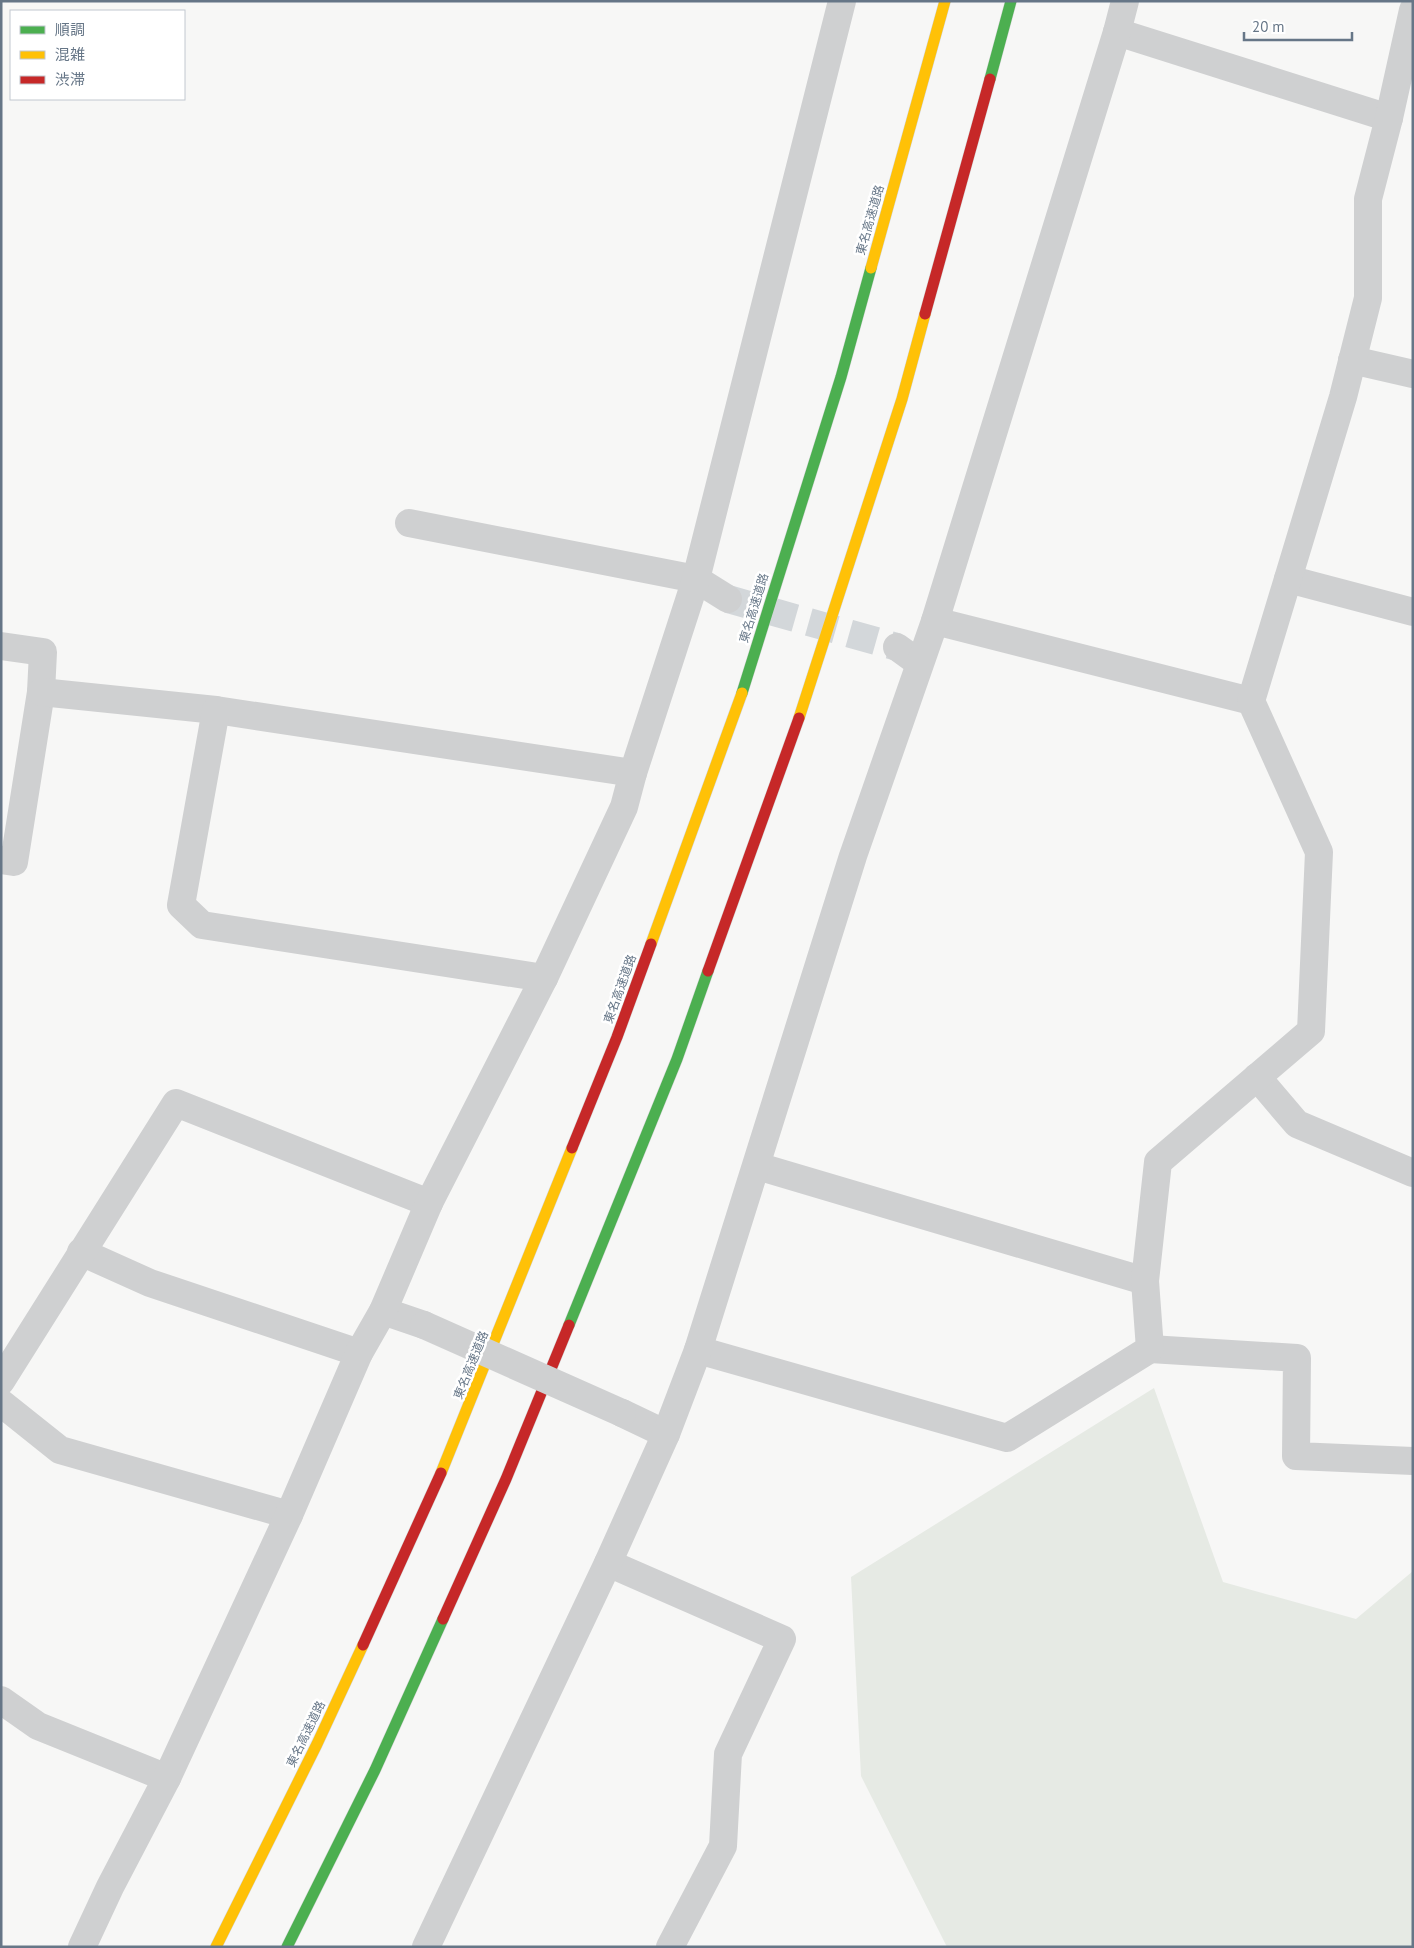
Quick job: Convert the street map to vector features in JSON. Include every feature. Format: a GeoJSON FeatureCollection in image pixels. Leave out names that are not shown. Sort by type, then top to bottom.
{"type":"FeatureCollection","features":[{"type":"Feature","properties":{"kind":"highway","name":"東名高速道路"},"geometry":{"type":"LineString","coordinates":[[216,1947],[317,1744],[450,1454],[617,1037],[746,679],[841,377],[945,1]]}},
{"type":"Feature","properties":{"kind":"highway"},"geometry":{"type":"LineString","coordinates":[[287,1947],[375,1770],[506,1478],[677,1059],[799,718],[902,399],[1011,1]]}},
{"type":"Feature","properties":{"kind":"street"},"geometry":{"type":"LineString","coordinates":[[82,1947],[110,1887],[167,1778],[289,1515],[359,1353],[383,1311],[429,1203],[544,978],[624,807],[633,773],[696,578],[842,1]]}},
{"type":"Feature","properties":{"kind":"street"},"geometry":{"type":"LineString","coordinates":[[426,1947],[608,1563],[666,1434],[698,1350],[853,856],[935,621],[1117,32],[1124,1]]}},
{"type":"Feature","properties":{"kind":"street"},"geometry":{"type":"LineString","coordinates":[[1150,1349],[1145,1281],[1158,1162],[1312,1032],[1319,852],[1251,700],[1352,360],[1368,298],[1368,199],[1389,118],[1413,10]]}},
{"type":"Feature","properties":{"kind":"street"},"geometry":{"type":"LineString","coordinates":[[1117,32],[1389,118]]}},
{"type":"Feature","properties":{"kind":"street"},"geometry":{"type":"LineString","coordinates":[[1352,360],[1413,374]]}},
{"type":"Feature","properties":{"kind":"street"},"geometry":{"type":"LineString","coordinates":[[409,524],[696,578],[728,599]]}},
{"type":"Feature","properties":{"kind":"street"},"geometry":{"type":"LineString","coordinates":[[1288,579],[1413,612]]}},
{"type":"Feature","properties":{"kind":"street"},"geometry":{"type":"LineString","coordinates":[[935,621],[1251,700]]}},
{"type":"Feature","properties":{"kind":"street"},"geometry":{"type":"LineString","coordinates":[[1,646],[43,652],[41,692],[14,862],[1,860]]}},
{"type":"Feature","properties":{"kind":"street"},"geometry":{"type":"LineString","coordinates":[[897,647],[920,663]]}},
{"type":"Feature","properties":{"kind":"street"},"geometry":{"type":"LineString","coordinates":[[41,692],[216,710],[633,773]]}},
{"type":"Feature","properties":{"kind":"street"},"geometry":{"type":"LineString","coordinates":[[216,710],[181,905],[202,925],[544,978]]}},
{"type":"Feature","properties":{"kind":"street"},"geometry":{"type":"LineString","coordinates":[[1257,1077],[1297,1124],[1413,1173]]}},
{"type":"Feature","properties":{"kind":"street"},"geometry":{"type":"LineString","coordinates":[[1,1381],[176,1103],[429,1203]]}},
{"type":"Feature","properties":{"kind":"street"},"geometry":{"type":"LineString","coordinates":[[757,1166],[1145,1281]]}},
{"type":"Feature","properties":{"kind":"street"},"geometry":{"type":"LineString","coordinates":[[81,1252],[150,1283],[359,1353]]}},
{"type":"Feature","properties":{"kind":"street"},"geometry":{"type":"LineString","coordinates":[[383,1311],[424,1325],[666,1434]]}},
{"type":"Feature","properties":{"kind":"street"},"geometry":{"type":"LineString","coordinates":[[698,1350],[1006,1438],[1150,1349],[1297,1358],[1296,1456],[1413,1461]]}},
{"type":"Feature","properties":{"kind":"street"},"geometry":{"type":"LineString","coordinates":[[1,1403],[60,1450],[289,1515]]}},
{"type":"Feature","properties":{"kind":"street"},"geometry":{"type":"LineString","coordinates":[[608,1563],[782,1639],[728,1754],[724,1846],[670,1947]]}},
{"type":"Feature","properties":{"kind":"street"},"geometry":{"type":"LineString","coordinates":[[1,1700],[38,1726],[167,1778]]}},
{"type":"Feature","properties":{"kind":"shaded area"},"geometry":{"type":"Polygon","coordinates":[[[1154,1388],[1223,1582],[1356,1619],[1413,1571],[1413,1947],[947,1947],[861,1776],[851,1577],[1154,1388]]]}},
{"type":"Feature","properties":{"kind":"tunnel"},"geometry":{"type":"LineString","coordinates":[[728,599],[897,647]]}},
{"type":"Feature","properties":{"kind":"traffic: fast"},"geometry":{"type":"LineString","coordinates":[[990,79],[1011,1]]}},
{"type":"Feature","properties":{"kind":"traffic: fast"},"geometry":{"type":"LineString","coordinates":[[742,693],[841,377],[871,268]]}},
{"type":"Feature","properties":{"kind":"traffic: fast"},"geometry":{"type":"LineString","coordinates":[[569,1325],[677,1059],[708,971]]}},
{"type":"Feature","properties":{"kind":"traffic: fast"},"geometry":{"type":"LineString","coordinates":[[287,1947],[375,1770],[443,1619]]}},
{"type":"Feature","properties":{"kind":"traffic: slow"},"geometry":{"type":"LineString","coordinates":[[871,268],[945,1]]}},
{"type":"Feature","properties":{"kind":"traffic: slow"},"geometry":{"type":"LineString","coordinates":[[799,718],[902,399],[925,314]]}},
{"type":"Feature","properties":{"kind":"traffic: slow"},"geometry":{"type":"LineString","coordinates":[[651,944],[742,693]]}},
{"type":"Feature","properties":{"kind":"traffic: slow"},"geometry":{"type":"LineString","coordinates":[[441,1473],[572,1148]]}},
{"type":"Feature","properties":{"kind":"traffic: slow"},"geometry":{"type":"LineString","coordinates":[[216,1947],[317,1744],[363,1645]]}},
{"type":"Feature","properties":{"kind":"traffic: jam"},"geometry":{"type":"LineString","coordinates":[[925,314],[990,79]]}},
{"type":"Feature","properties":{"kind":"traffic: jam"},"geometry":{"type":"LineString","coordinates":[[708,971],[799,718]]}},
{"type":"Feature","properties":{"kind":"traffic: jam"},"geometry":{"type":"LineString","coordinates":[[572,1148],[617,1037],[651,944]]}},
{"type":"Feature","properties":{"kind":"traffic: jam"},"geometry":{"type":"LineString","coordinates":[[443,1619],[506,1479],[569,1325]]}},
{"type":"Feature","properties":{"kind":"traffic: jam"},"geometry":{"type":"LineString","coordinates":[[363,1645],[441,1473]]}}]}
